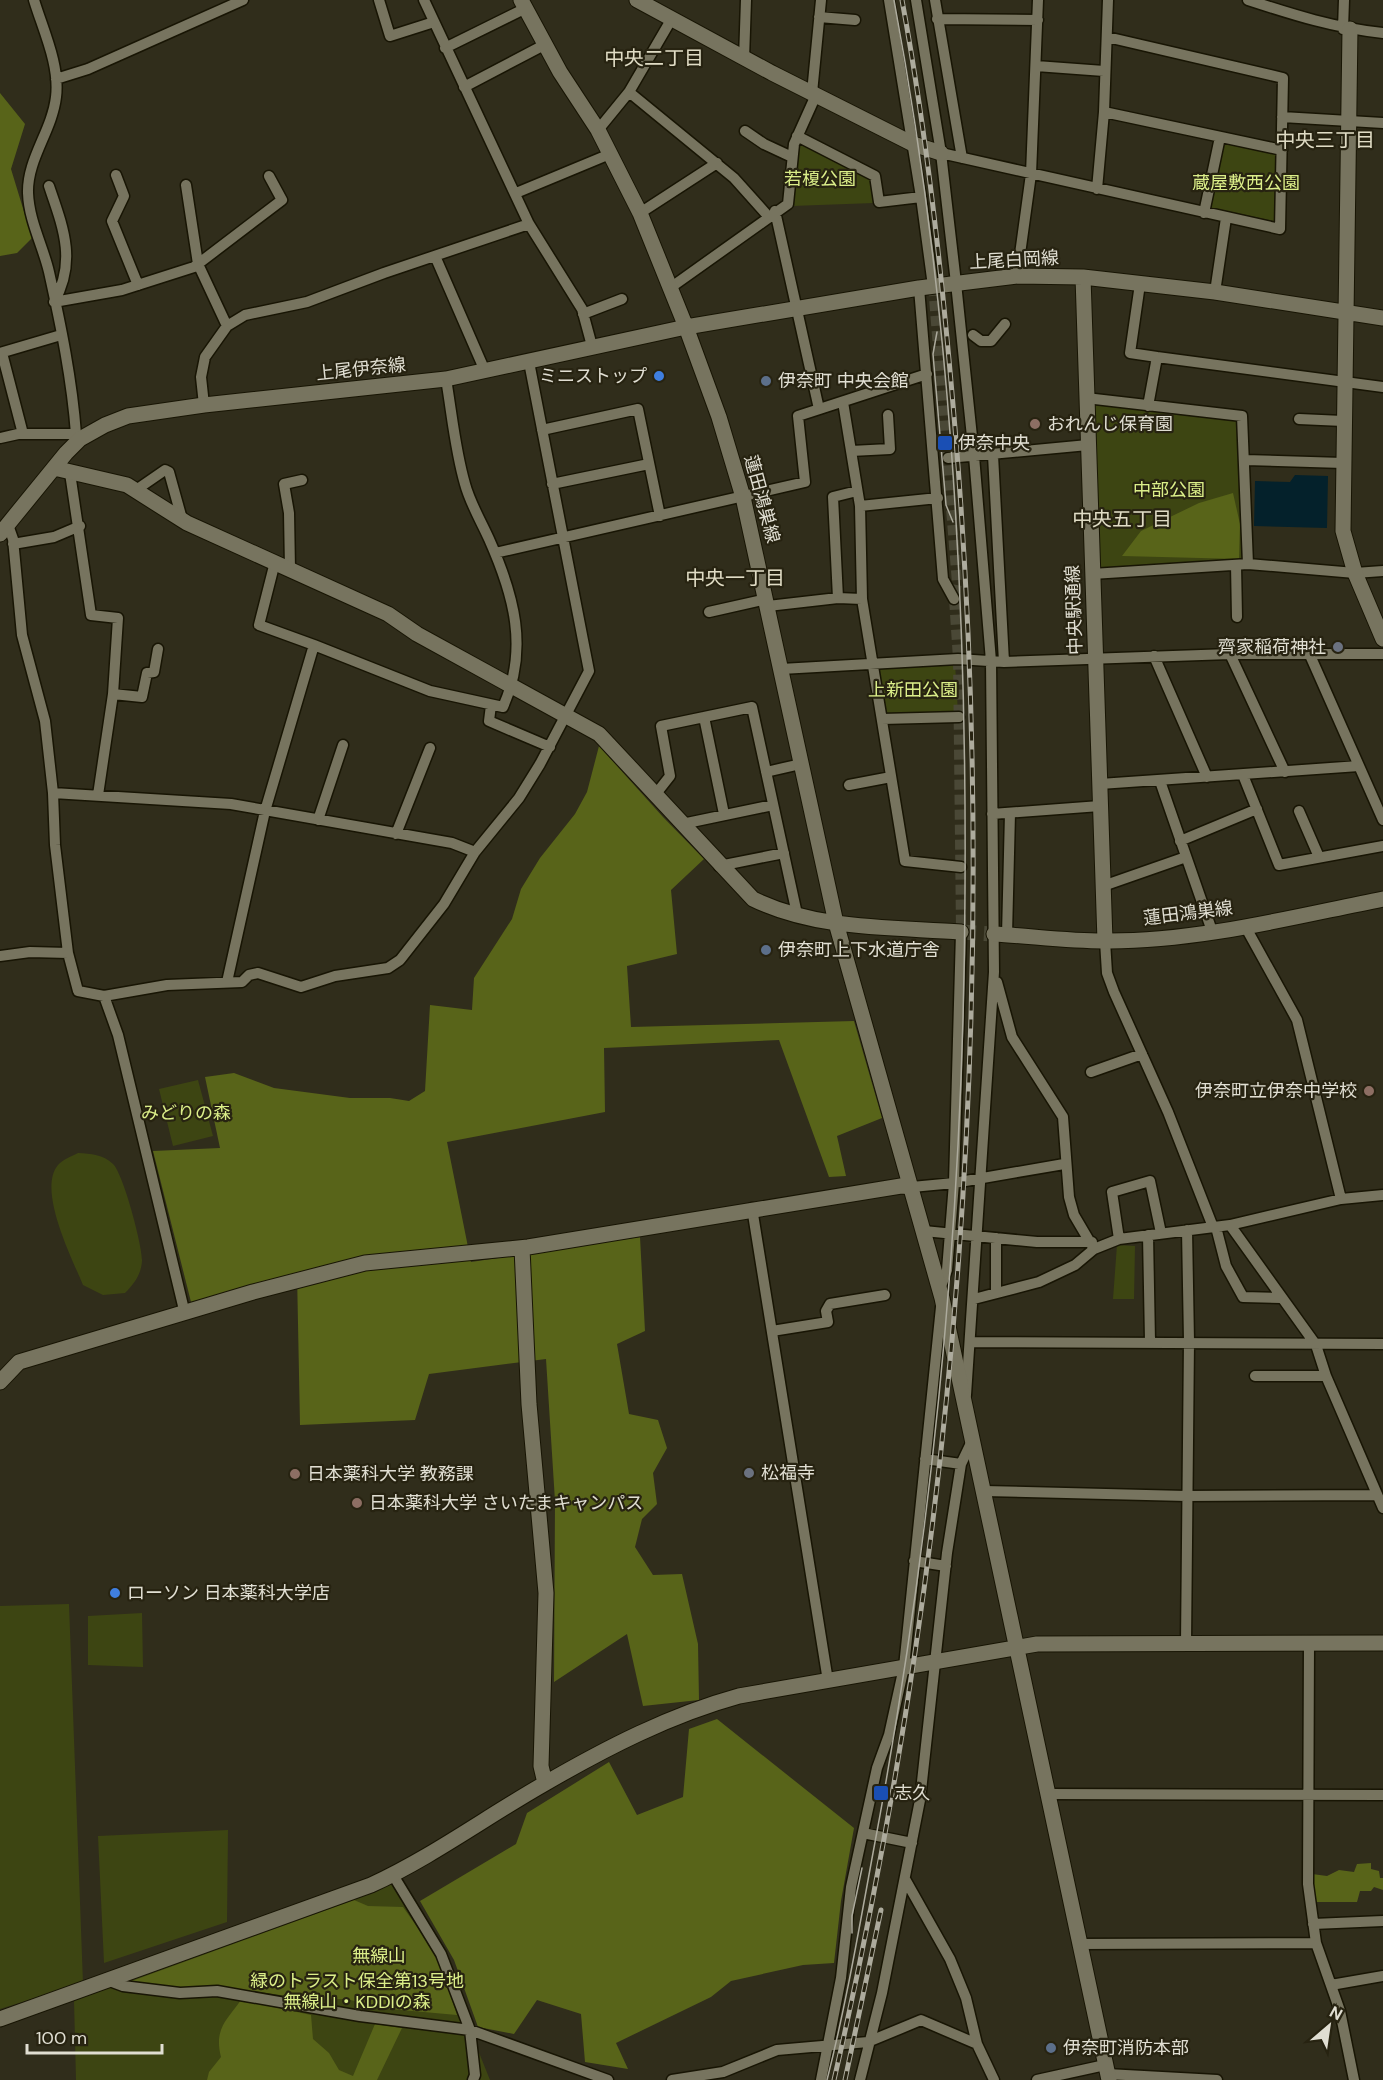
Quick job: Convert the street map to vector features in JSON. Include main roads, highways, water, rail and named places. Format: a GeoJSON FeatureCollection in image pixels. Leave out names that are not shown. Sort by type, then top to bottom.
{"type":"FeatureCollection","features":[{"type":"Feature","properties":{"kind":"water"},"geometry":{"type":"Polygon","coordinates":[[[1295,475],[1328,476],[1327,528],[1254,526],[1255,481],[1290,482],[1295,475]]]}},
{"type":"Feature","properties":{"kind":"tunnel"},"geometry":{"type":"LineString","coordinates":[[933,286],[957,583],[954,599],[958,659],[961,932]]}},
{"type":"Feature","properties":{"kind":"tunnel"},"geometry":{"type":"LineString","coordinates":[[961,932],[994,934]]}},
{"type":"Feature","properties":{"kind":"tram line"},"geometry":{"type":"LineString","coordinates":[[827,2080],[852,1967],[913,1614],[941,1374],[959,1132],[963,1011],[965,778],[958,555],[951,444],[929,221],[894,0]]}},
{"type":"Feature","properties":{"kind":"tram line"},"geometry":{"type":"LineString","coordinates":[[937,332],[933,354],[946,505],[953,522]]}},
{"type":"Feature","properties":{"kind":"tram line"},"geometry":{"type":"LineString","coordinates":[[852,1933],[852,1916],[862,1868]]}},
{"type":"Feature","properties":{"kind":"railway"},"geometry":{"type":"LineString","coordinates":[[834,2080],[877,1876],[912,1672],[939,1466],[959,1259],[970,1052],[973,844],[968,636],[955,428],[934,213],[920,106],[902,0]]}},
{"type":"Feature","properties":{"kind":"railway"},"geometry":{"type":"LineString","coordinates":[[845,2080],[881,1910]]}},
{"type":"Feature","properties":{"kind":"place","name":"ミニストップ"},"geometry":{"type":"Point","coordinates":[659,376]}},
{"type":"Feature","properties":{"kind":"place","name":"伊奈町 中央会館"},"geometry":{"type":"Point","coordinates":[766,381]}},
{"type":"Feature","properties":{"kind":"place","name":"おれんじ保育園"},"geometry":{"type":"Point","coordinates":[1035,424]}},
{"type":"Feature","properties":{"kind":"place","name":"伊奈中央"},"geometry":{"type":"Point","coordinates":[945,443]}},
{"type":"Feature","properties":{"kind":"place","name":"齊家稲荷神社"},"geometry":{"type":"Point","coordinates":[1338,647]}},
{"type":"Feature","properties":{"kind":"place","name":"伊奈町上下水道庁舎"},"geometry":{"type":"Point","coordinates":[766,950]}},
{"type":"Feature","properties":{"kind":"place","name":"伊奈町立伊奈中学校"},"geometry":{"type":"Point","coordinates":[1369,1091]}},
{"type":"Feature","properties":{"kind":"place","name":"松福寺"},"geometry":{"type":"Point","coordinates":[749,1473]}},
{"type":"Feature","properties":{"kind":"place","name":"日本薬科大学 教務課"},"geometry":{"type":"Point","coordinates":[295,1474]}},
{"type":"Feature","properties":{"kind":"place","name":"日本薬科大学 さいたまキャンパス"},"geometry":{"type":"Point","coordinates":[357,1503]}},
{"type":"Feature","properties":{"kind":"place","name":"ローソン 日本薬科大学店"},"geometry":{"type":"Point","coordinates":[115,1593]}},
{"type":"Feature","properties":{"kind":"place","name":"志久"},"geometry":{"type":"Point","coordinates":[881,1793]}},
{"type":"Feature","properties":{"kind":"place","name":"伊奈町消防本部"},"geometry":{"type":"Point","coordinates":[1051,2048]}},
{"type":"Feature","properties":{"kind":"district","name":"中央二丁目"},"geometry":{"type":"Point","coordinates":[654,58]}},
{"type":"Feature","properties":{"kind":"district","name":"中央三丁目"},"geometry":{"type":"Point","coordinates":[1325,140]}},
{"type":"Feature","properties":{"kind":"district","name":"中央五丁目"},"geometry":{"type":"Point","coordinates":[1122,519]}},
{"type":"Feature","properties":{"kind":"district","name":"中央一丁目"},"geometry":{"type":"Point","coordinates":[735,578]}},
{"type":"Feature","properties":{"kind":"park label","name":"若榎公園"},"geometry":{"type":"Point","coordinates":[820,179]}},
{"type":"Feature","properties":{"kind":"park label","name":"蔵屋敷西公園"},"geometry":{"type":"Point","coordinates":[1246,183]}},
{"type":"Feature","properties":{"kind":"park label","name":"中部公園"},"geometry":{"type":"Point","coordinates":[1169,490]}},
{"type":"Feature","properties":{"kind":"park label","name":"上新田公園"},"geometry":{"type":"Point","coordinates":[913,690]}},
{"type":"Feature","properties":{"kind":"park label","name":"みどりの森"},"geometry":{"type":"Point","coordinates":[186,1113]}},
{"type":"Feature","properties":{"kind":"park label","name":"無線山"},"geometry":{"type":"Point","coordinates":[379,1956]}},
{"type":"Feature","properties":{"kind":"park label","name":"緑のトラスト保全第13号地 無線山・KDDIの森"},"geometry":{"type":"Point","coordinates":[357,1991]}}]}
